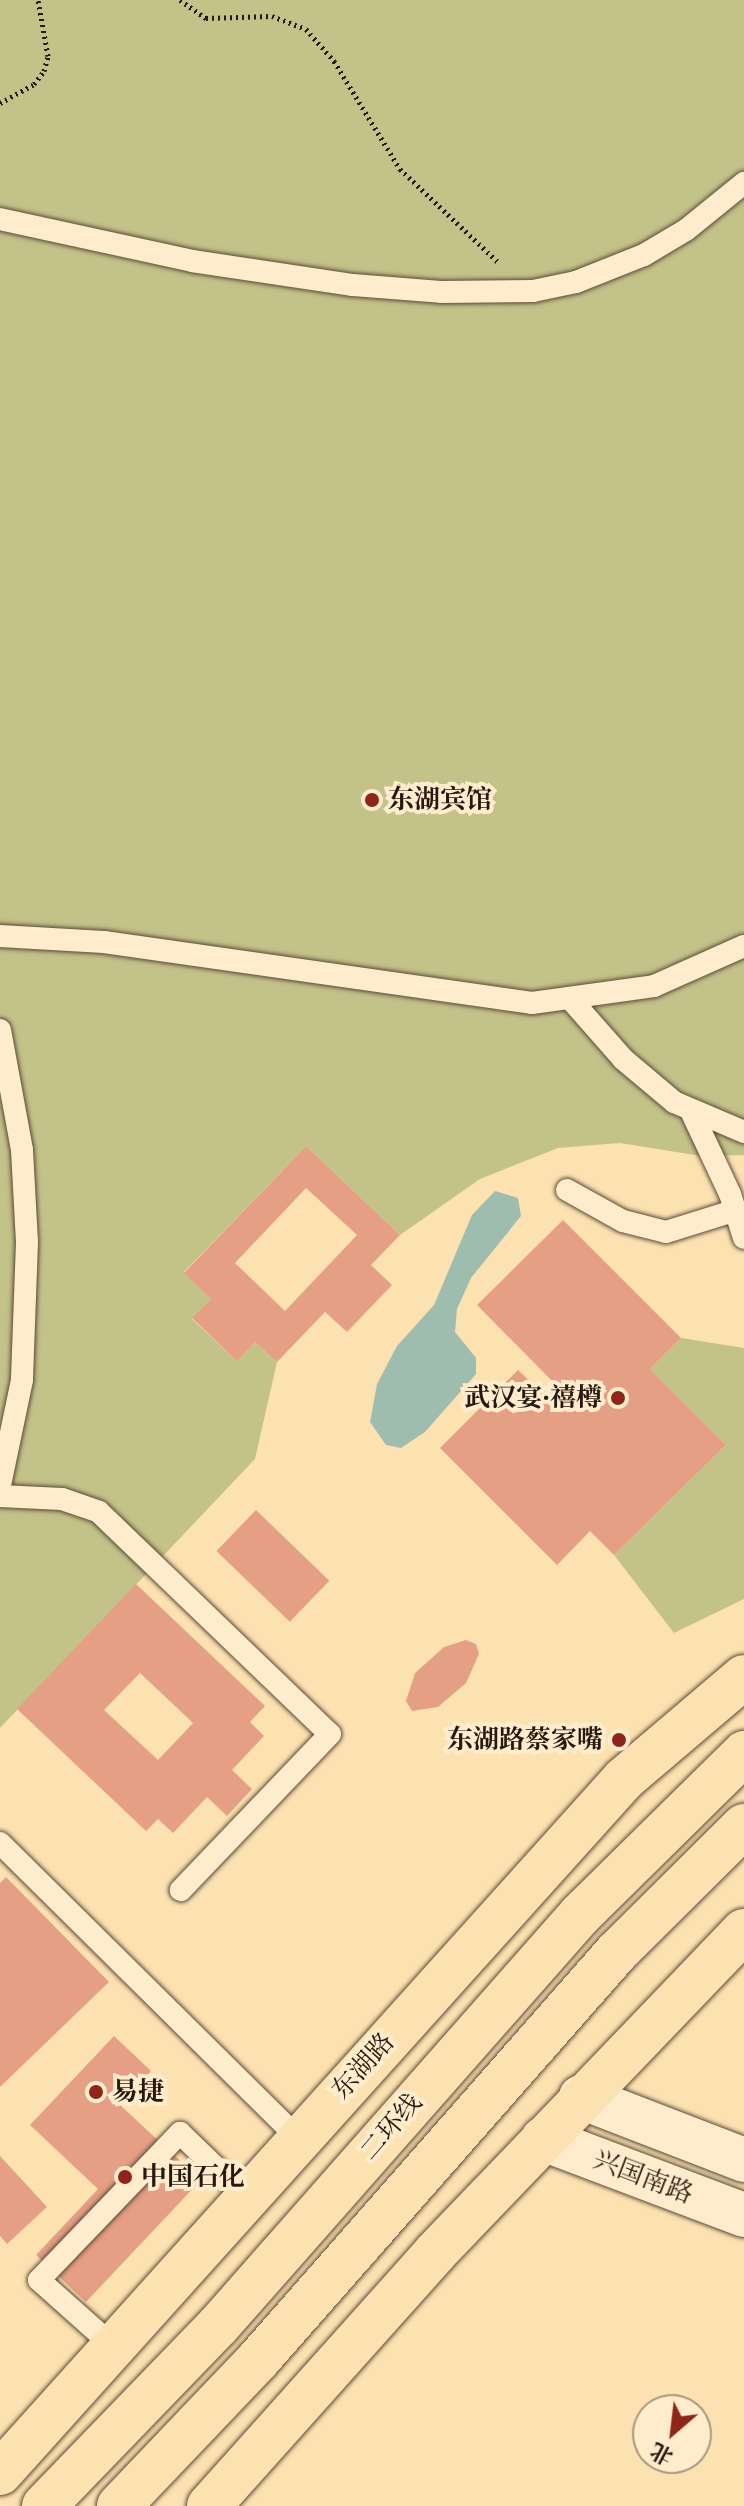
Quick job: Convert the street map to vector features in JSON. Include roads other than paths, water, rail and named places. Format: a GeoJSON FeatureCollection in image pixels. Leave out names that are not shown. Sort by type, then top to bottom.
{"type":"FeatureCollection","features":[{"type":"Feature","properties":{"kind":"main road","name":"东湖路"},"geometry":{"type":"LineString","coordinates":[[0,2473],[624,1779],[744,1677]]}},
{"type":"Feature","properties":{"kind":"main road","name":"二环线"},"geometry":{"type":"LineString","coordinates":[[44,2506],[218,2326],[580,1915],[736,1757]]}},
{"type":"Feature","properties":{"kind":"main road"},"geometry":{"type":"LineString","coordinates":[[119,2506],[258,2360],[617,1952],[744,1826]]}},
{"type":"Feature","properties":{"kind":"main road"},"geometry":{"type":"LineString","coordinates":[[209,2506],[581,2097],[744,1931]]}},
{"type":"Feature","properties":{"kind":"main road","name":"兴国南路"},"geometry":{"type":"LineString","coordinates":[[581,2097],[744,2160]]}},
{"type":"Feature","properties":{"kind":"main road","name":"兴国南路"},"geometry":{"type":"LineString","coordinates":[[543,2139],[744,2215]]}},
{"type":"Feature","properties":{"kind":"lane"},"geometry":{"type":"LineString","coordinates":[[0,219],[192,261],[353,285],[441,292],[533,291],[576,282],[644,255],[686,230],[744,183]]}},
{"type":"Feature","properties":{"kind":"lane"},"geometry":{"type":"LineString","coordinates":[[0,936],[104,942],[532,1003],[573,1002],[654,986],[744,946]]}},
{"type":"Feature","properties":{"kind":"lane"},"geometry":{"type":"LineString","coordinates":[[573,1002],[623,1059],[692,1113],[744,1132]]}},
{"type":"Feature","properties":{"kind":"lane"},"geometry":{"type":"LineString","coordinates":[[0,1030],[22,1150],[27,1242],[22,1380],[0,1485]]}},
{"type":"Feature","properties":{"kind":"lane"},"geometry":{"type":"LineString","coordinates":[[692,1113],[736,1210],[744,1238]]}},
{"type":"Feature","properties":{"kind":"lane"},"geometry":{"type":"LineString","coordinates":[[567,1190],[623,1221],[666,1232],[736,1210]]}},
{"type":"Feature","properties":{"kind":"lane"},"geometry":{"type":"LineString","coordinates":[[0,1496],[62,1499],[99,1512],[330,1734],[181,1890]]}},
{"type":"Feature","properties":{"kind":"lane"},"geometry":{"type":"LineString","coordinates":[[0,1843],[298,2138]]}},
{"type":"Feature","properties":{"kind":"lane"},"geometry":{"type":"LineString","coordinates":[[113,2346],[39,2280],[180,2133],[246,2197]]}},
{"type":"Feature","properties":{"kind":"place","name":"东湖宾馆"},"geometry":{"type":"Point","coordinates":[372,800]}},
{"type":"Feature","properties":{"kind":"place","name":"武汉宴·禧樽"},"geometry":{"type":"Point","coordinates":[618,1398]}},
{"type":"Feature","properties":{"kind":"place","name":"东湖路蔡家嘴"},"geometry":{"type":"Point","coordinates":[619,1740]}},
{"type":"Feature","properties":{"kind":"place","name":"易捷"},"geometry":{"type":"Point","coordinates":[96,2092]}},
{"type":"Feature","properties":{"kind":"place","name":"中国石化"},"geometry":{"type":"Point","coordinates":[125,2177]}}]}
